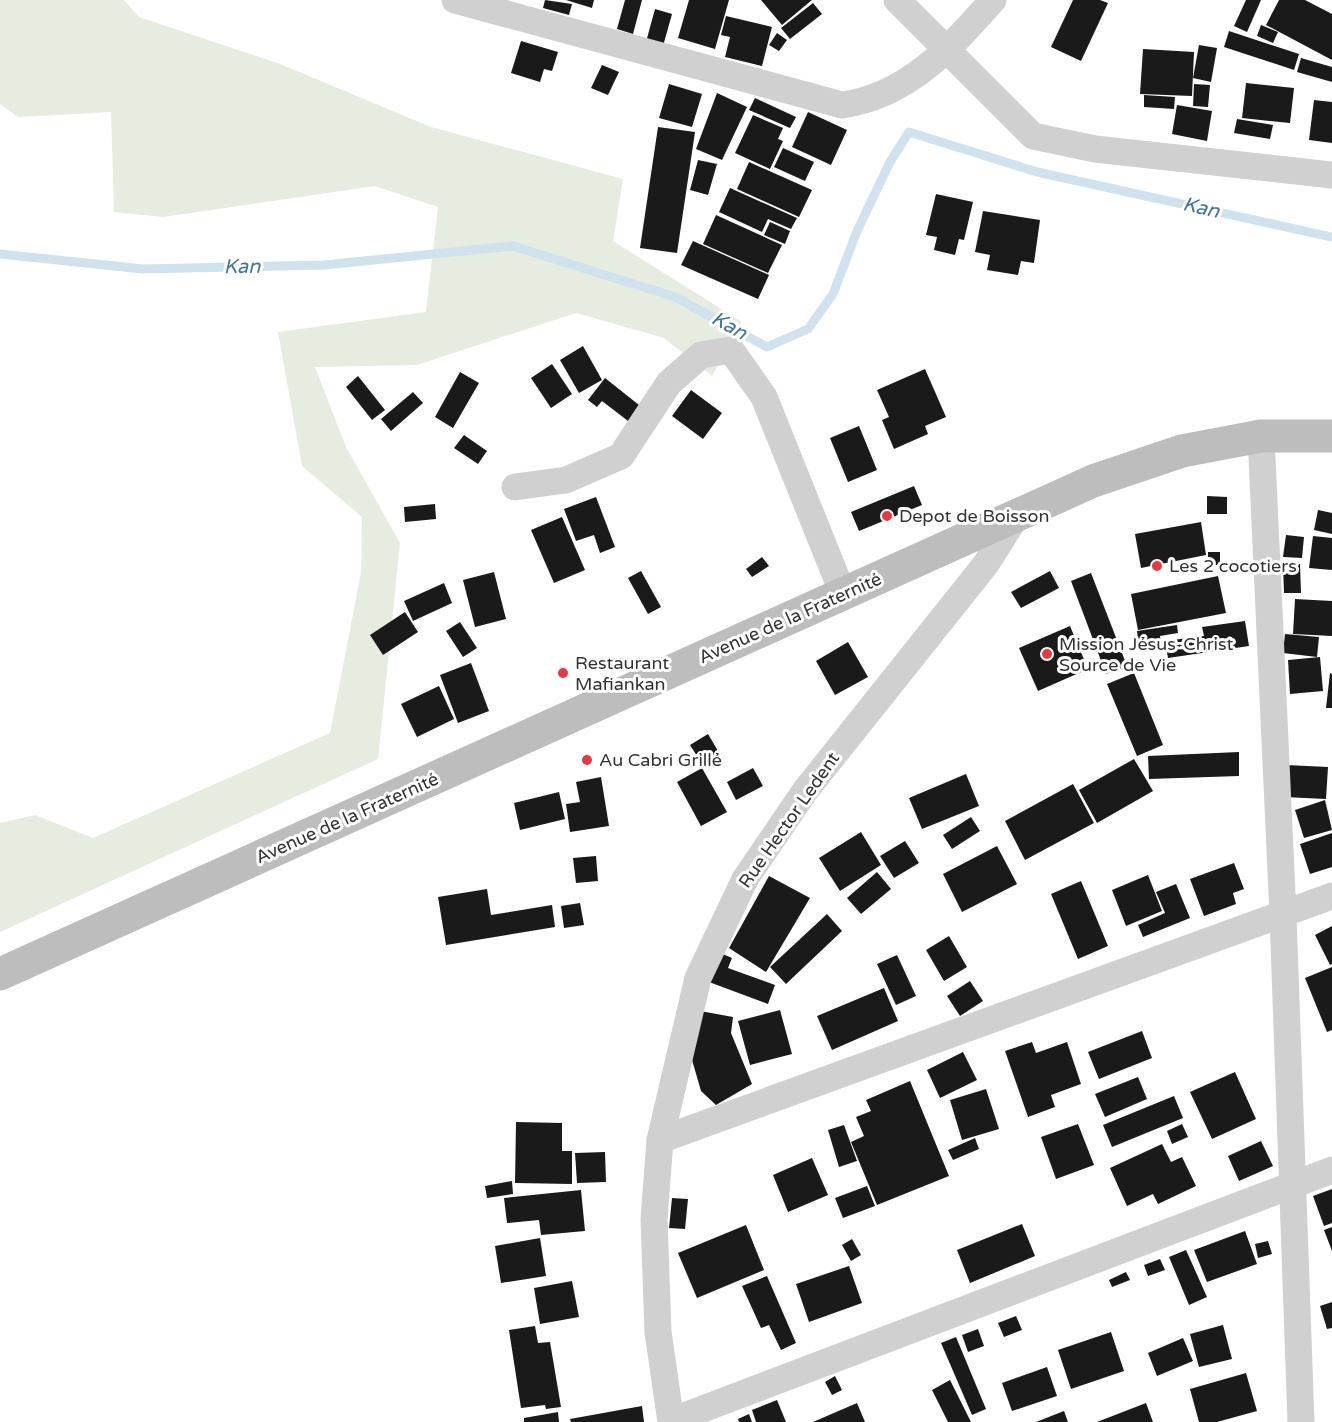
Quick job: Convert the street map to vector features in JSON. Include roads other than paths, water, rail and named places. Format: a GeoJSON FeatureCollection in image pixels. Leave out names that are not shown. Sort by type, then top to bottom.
{"type":"FeatureCollection","features":[{"type":"Feature","properties":{"kind":"street"},"geometry":{"type":"LineString","coordinates":[[455,0],[842,105],[863,102],[900,87],[948,50],[993,0]]}},
{"type":"Feature","properties":{"kind":"street"},"geometry":{"type":"LineString","coordinates":[[897,0],[1033,136],[1095,149],[1332,175]]}},
{"type":"Feature","properties":{"kind":"street"},"geometry":{"type":"LineString","coordinates":[[515,487],[566,480],[621,456],[669,382],[701,355],[731,350],[764,397],[843,594]]}},
{"type":"Feature","properties":{"kind":"street"},"geometry":{"type":"LineString","coordinates":[[1261,436],[1283,915],[1301,1422]]}},
{"type":"Feature","properties":{"kind":"street","name":"Avenue de la Fraternité"},"geometry":{"type":"LineString","coordinates":[[0,974],[1093,481],[1182,451],[1261,436],[1332,436]]}},
{"type":"Feature","properties":{"kind":"street","name":"Rue Hector Ledent"},"geometry":{"type":"LineString","coordinates":[[671,1421],[658,1332],[654,1230],[660,1140],[698,978],[745,879],[805,791],[973,581],[1017,515]]}},
{"type":"Feature","properties":{"kind":"street"},"geometry":{"type":"LineString","coordinates":[[660,1140],[1332,896]]}},
{"type":"Feature","properties":{"kind":"street"},"geometry":{"type":"LineString","coordinates":[[671,1421],[1332,1170]]}},
{"type":"Feature","properties":{"kind":"waterway","name":"Kan"},"geometry":{"type":"LineString","coordinates":[[0,254],[143,269],[324,265],[513,246],[675,297],[767,347],[808,329],[833,294],[857,231],[890,162],[909,132],[1037,172],[1332,237]]}},
{"type":"Feature","properties":{"kind":"place","name":"Depot de Boisson"},"geometry":{"type":"Point","coordinates":[887,516]}},
{"type":"Feature","properties":{"kind":"place","name":"Les 2 cocotiers"},"geometry":{"type":"Point","coordinates":[1157,566]}},
{"type":"Feature","properties":{"kind":"place","name":"Mission Jésus-Christ Source de Vie"},"geometry":{"type":"Point","coordinates":[1047,654]}},
{"type":"Feature","properties":{"kind":"place","name":"Restaurant Mafiankan"},"geometry":{"type":"Point","coordinates":[563,673]}},
{"type":"Feature","properties":{"kind":"place","name":"Au Cabri Grillé"},"geometry":{"type":"Point","coordinates":[587,760]}}]}
